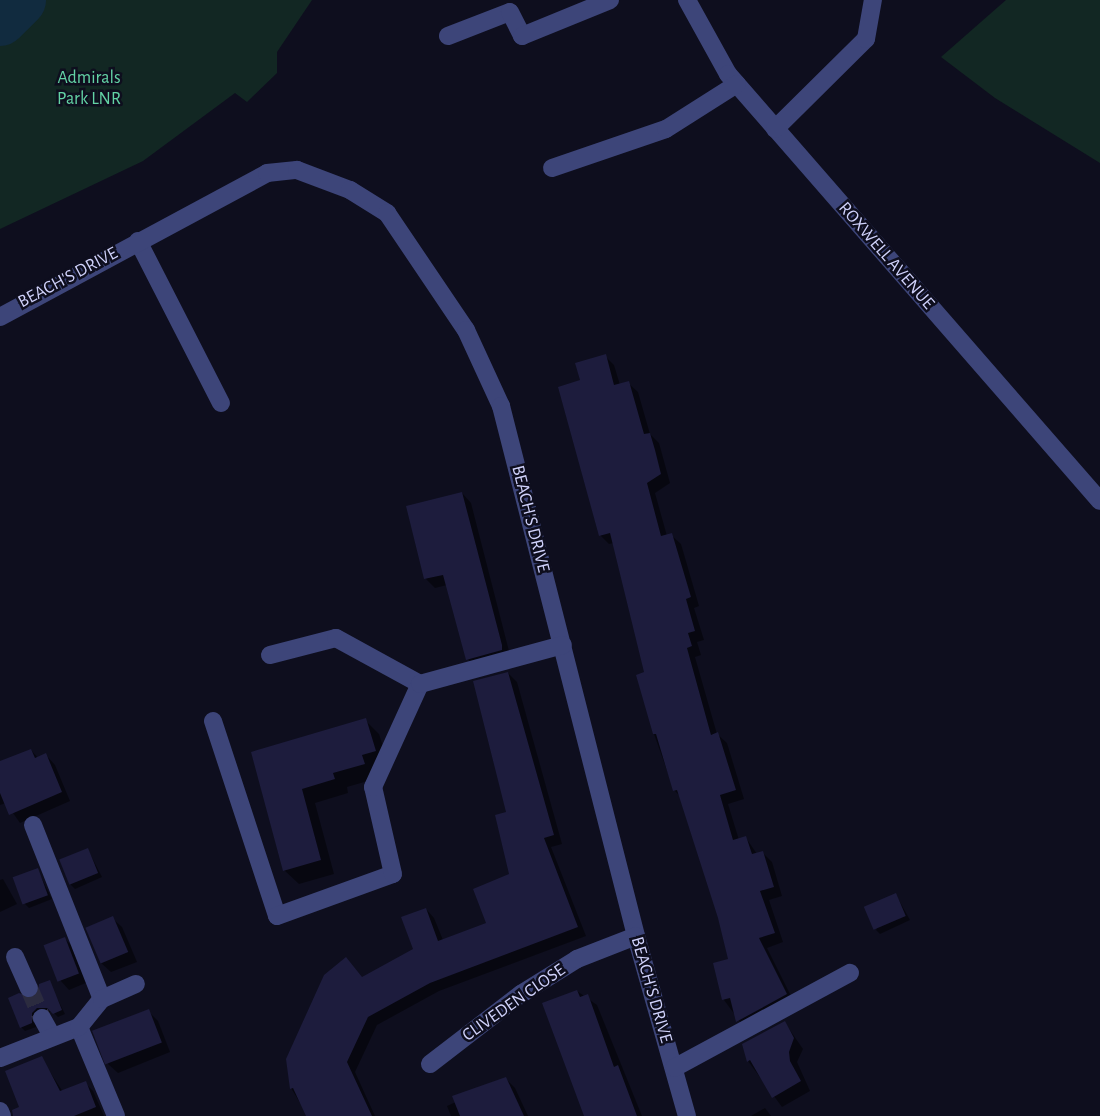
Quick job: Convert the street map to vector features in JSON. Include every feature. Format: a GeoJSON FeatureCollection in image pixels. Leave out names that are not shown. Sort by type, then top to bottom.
{"type":"FeatureCollection","features":[{"type":"Feature","properties":{"kind":"street"},"geometry":{"type":"LineString","coordinates":[[448,36],[510,12],[522,36],[610,0]]}},
{"type":"Feature","properties":{"kind":"street","name":"ROXWELL AVENUE"},"geometry":{"type":"LineString","coordinates":[[687,0],[737,84],[1100,501]]}},
{"type":"Feature","properties":{"kind":"street"},"geometry":{"type":"LineString","coordinates":[[775,129],[866,39],[873,0]]}},
{"type":"Feature","properties":{"kind":"street"},"geometry":{"type":"LineString","coordinates":[[552,168],[666,129],[737,84]]}},
{"type":"Feature","properties":{"kind":"street","name":"BEACH'S DRIVE"},"geometry":{"type":"LineString","coordinates":[[0,317],[267,173],[297,170],[350,190],[387,213],[466,330],[501,406],[636,936],[687,1116]]}},
{"type":"Feature","properties":{"kind":"street","name":"BEACH'S DRIVE"},"geometry":{"type":"LineString","coordinates":[[138,241],[221,403]]}},
{"type":"Feature","properties":{"kind":"street"},"geometry":{"type":"LineString","coordinates":[[270,655],[336,638],[420,684],[563,645]]}},
{"type":"Feature","properties":{"kind":"street"},"geometry":{"type":"LineString","coordinates":[[213,721],[276,916],[393,874],[373,787],[420,684]]}},
{"type":"Feature","properties":{"kind":"street"},"geometry":{"type":"LineString","coordinates":[[33,825],[102,999]]}},
{"type":"Feature","properties":{"kind":"street","name":"CLIVEDEN CLOSE"},"geometry":{"type":"LineString","coordinates":[[430,1064],[521,994],[577,959],[636,936]]}},
{"type":"Feature","properties":{"kind":"street"},"geometry":{"type":"LineString","coordinates":[[15,957],[29,988]]}},
{"type":"Feature","properties":{"kind":"street"},"geometry":{"type":"LineString","coordinates":[[674,1068],[850,973]]}},
{"type":"Feature","properties":{"kind":"street"},"geometry":{"type":"LineString","coordinates":[[0,1058],[79,1027],[102,999],[136,984]]}},
{"type":"Feature","properties":{"kind":"street"},"geometry":{"type":"LineString","coordinates":[[42,1018],[52,1036]]}},
{"type":"Feature","properties":{"kind":"street"},"geometry":{"type":"LineString","coordinates":[[79,1027],[116,1116]]}},
{"type":"Feature","properties":{"kind":"street"},"geometry":{"type":"LineString","coordinates":[[0,1111],[2,1116]]}},
{"type":"Feature","properties":{"kind":"green space","name":"Admirals Park LNR"},"geometry":{"type":"Polygon","coordinates":[[[0,0],[312,0],[277,52],[277,73],[247,102],[235,93],[143,161],[0,229],[0,0]]]}},
{"type":"Feature","properties":{"kind":"green space"},"geometry":{"type":"Polygon","coordinates":[[[1006,0],[1100,0],[1100,163],[995,98],[941,57],[1006,0]]]}},
{"type":"Feature","properties":{"kind":"building"},"geometry":{"type":"Polygon","coordinates":[[[606,354],[614,385],[629,381],[644,434],[650,433],[655,450],[661,474],[647,483],[661,536],[672,533],[691,597],[686,599],[695,631],[688,633],[692,646],[687,648],[711,735],[718,732],[736,790],[720,795],[733,840],[746,836],[752,854],[763,851],[774,887],[760,891],[775,933],[759,938],[787,994],[736,1022],[730,998],[722,1000],[713,963],[728,959],[718,918],[677,790],[673,791],[656,734],[653,734],[636,675],[644,672],[610,533],[599,536],[558,387],[580,380],[575,363],[606,354]]]}},
{"type":"Feature","properties":{"kind":"building"},"geometry":{"type":"Polygon","coordinates":[[[462,492],[502,645],[502,650],[466,660],[443,575],[424,579],[406,506],[462,492]]]}},
{"type":"Feature","properties":{"kind":"building"},"geometry":{"type":"Polygon","coordinates":[[[508,672],[554,835],[544,838],[578,927],[430,983],[368,1017],[347,1062],[372,1116],[306,1116],[293,1088],[290,1089],[286,1059],[324,975],[346,957],[362,977],[413,949],[401,917],[426,908],[438,941],[486,923],[473,889],[509,874],[495,815],[506,812],[473,681],[508,672]]]}},
{"type":"Feature","properties":{"kind":"building"},"geometry":{"type":"Polygon","coordinates":[[[366,718],[376,751],[362,755],[365,764],[333,773],[335,779],[302,789],[321,860],[283,871],[251,752],[366,718]]]}},
{"type":"Feature","properties":{"kind":"building"},"geometry":{"type":"Polygon","coordinates":[[[31,749],[35,758],[46,753],[62,792],[9,815],[0,793],[0,761],[31,749]]]}},
{"type":"Feature","properties":{"kind":"building"},"geometry":{"type":"Polygon","coordinates":[[[88,848],[98,873],[69,885],[59,860],[88,848]]]}},
{"type":"Feature","properties":{"kind":"building"},"geometry":{"type":"Polygon","coordinates":[[[38,868],[48,895],[23,904],[13,877],[38,868]]]}},
{"type":"Feature","properties":{"kind":"building"},"geometry":{"type":"Polygon","coordinates":[[[896,893],[906,916],[874,930],[864,907],[896,893]]]}},
{"type":"Feature","properties":{"kind":"building"},"geometry":{"type":"Polygon","coordinates":[[[113,916],[128,952],[101,964],[85,928],[113,916]]]}},
{"type":"Feature","properties":{"kind":"building"},"geometry":{"type":"Polygon","coordinates":[[[65,937],[79,973],[58,982],[44,945],[65,937]]]}},
{"type":"Feature","properties":{"kind":"building"},"geometry":{"type":"Polygon","coordinates":[[[50,980],[62,1010],[53,1014],[47,1008],[37,1008],[32,1013],[32,1023],[20,1028],[8,998],[19,993],[33,998],[38,994],[39,984],[50,980]]]}},
{"type":"Feature","properties":{"kind":"building"},"geometry":{"type":"Polygon","coordinates":[[[577,990],[580,997],[588,994],[614,1067],[618,1065],[637,1116],[584,1116],[542,1003],[577,990]]]}},
{"type":"Feature","properties":{"kind":"building"},"geometry":{"type":"Polygon","coordinates":[[[149,1009],[162,1043],[105,1064],[92,1031],[149,1009]]]}},
{"type":"Feature","properties":{"kind":"building"},"geometry":{"type":"Polygon","coordinates":[[[785,1021],[794,1038],[789,1052],[790,1061],[801,1081],[772,1098],[750,1060],[747,1062],[742,1044],[785,1021]]]}},
{"type":"Feature","properties":{"kind":"building"},"geometry":{"type":"Polygon","coordinates":[[[42,1056],[60,1091],[86,1081],[96,1107],[74,1116],[13,1116],[12,1110],[19,1107],[5,1071],[42,1056]]]}},
{"type":"Feature","properties":{"kind":"building"},"geometry":{"type":"Polygon","coordinates":[[[506,1077],[524,1116],[460,1116],[452,1096],[506,1077]]]}},
{"type":"Feature","properties":{"kind":"waterway"},"geometry":{"type":"LineString","coordinates":[[0,19],[19,0]]}},
{"type":"Feature","properties":{"kind":"tunnel"},"geometry":{"type":"LineString","coordinates":[[29,988],[42,1018]]}}]}
